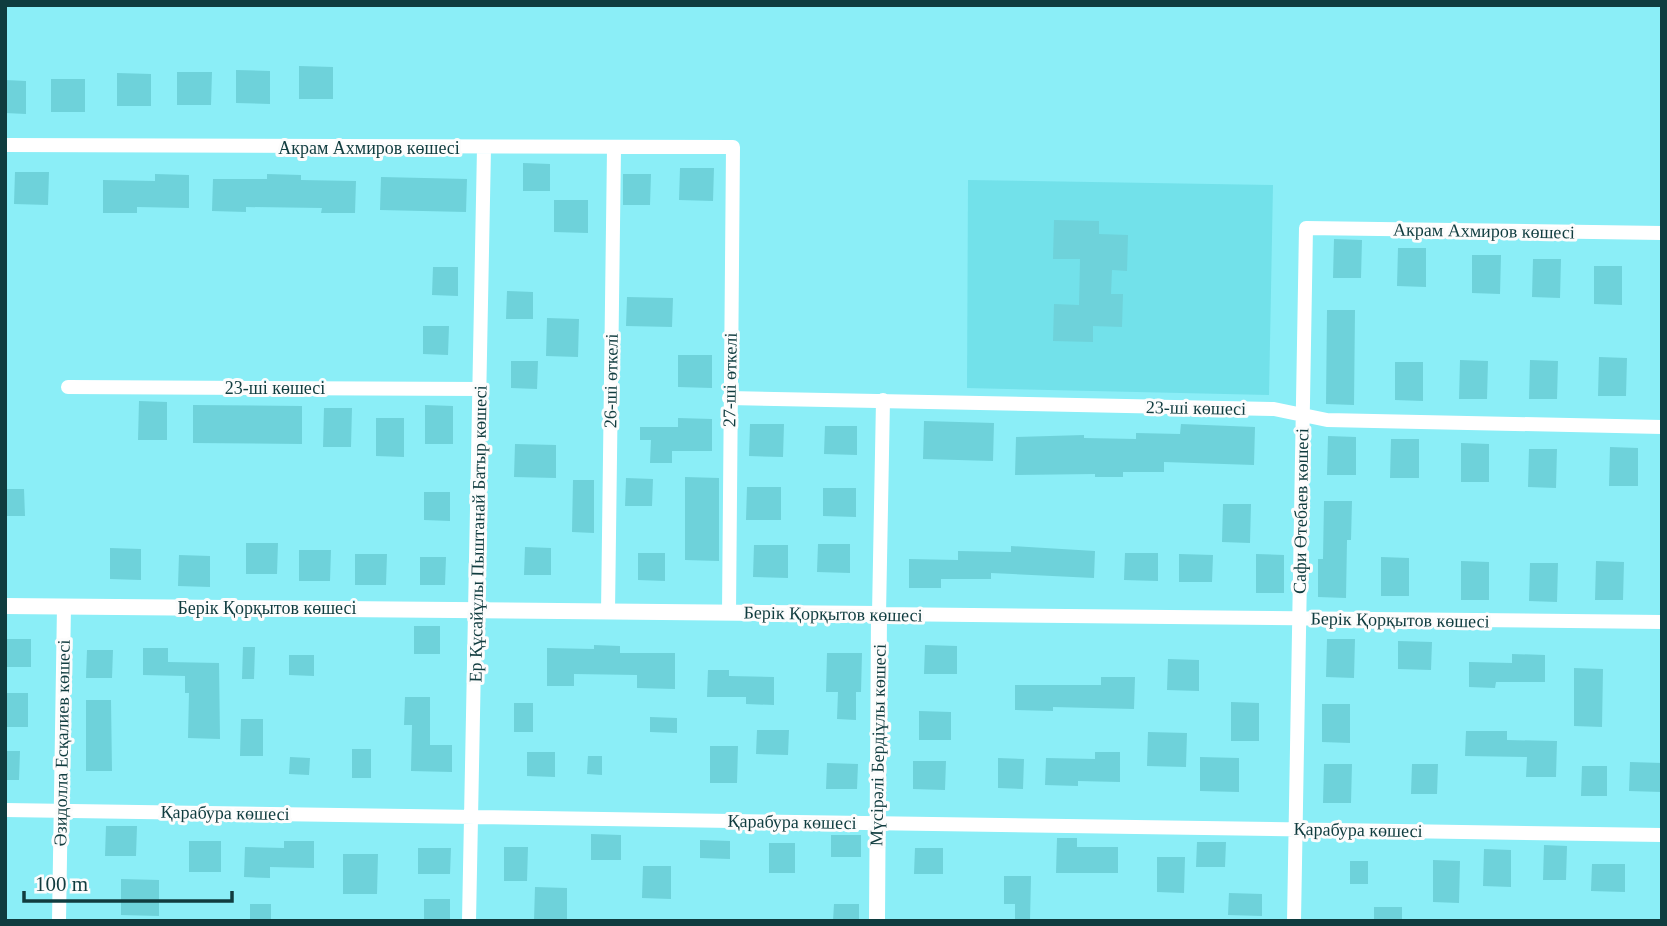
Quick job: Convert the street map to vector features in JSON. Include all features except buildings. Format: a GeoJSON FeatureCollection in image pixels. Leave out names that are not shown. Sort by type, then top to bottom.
{"type":"FeatureCollection","features":[{"type":"Feature","properties":{"kind":"street","name":"Акрам Ахмиров көшесі"},"geometry":{"type":"LineString","coordinates":[[5,145],[614,149],[733,147]]}},
{"type":"Feature","properties":{"kind":"street","name":"27-ші өткелі"},"geometry":{"type":"LineString","coordinates":[[729,613],[733,147]]}},
{"type":"Feature","properties":{"kind":"street","name":"Ер Құсайұлы Пыштанай Батыр көшесі"},"geometry":{"type":"LineString","coordinates":[[469,921],[484,148]]}},
{"type":"Feature","properties":{"kind":"street","name":"26-ші өткелі"},"geometry":{"type":"LineString","coordinates":[[608,612],[614,149]]}},
{"type":"Feature","properties":{"kind":"street","name":"Акрам Ахмиров көшесі"},"geometry":{"type":"LineString","coordinates":[[1306,228],[1662,233]]}},
{"type":"Feature","properties":{"kind":"street","name":"Сафи Өтебаев көшесі"},"geometry":{"type":"LineString","coordinates":[[1294,921],[1306,228]]}},
{"type":"Feature","properties":{"kind":"street","name":"23-шi көшесi"},"geometry":{"type":"LineString","coordinates":[[68,387],[481,389]]}},
{"type":"Feature","properties":{"kind":"street","name":"23-шi көшесi"},"geometry":{"type":"LineString","coordinates":[[729,398],[1274,409],[1327,420],[1662,427]]}},
{"type":"Feature","properties":{"kind":"street","name":"Мүсірәлі Бердіұлы көшесі"},"geometry":{"type":"LineString","coordinates":[[877,921],[883,400]]}},
{"type":"Feature","properties":{"kind":"street","name":"Берік Қорқытов көшесі"},"geometry":{"type":"LineString","coordinates":[[5,606],[1662,622]]}},
{"type":"Feature","properties":{"kind":"street","name":"Әзидолла Есқалиев көшесі"},"geometry":{"type":"LineString","coordinates":[[59,921],[64,606]]}},
{"type":"Feature","properties":{"kind":"street","name":"Қарабура көшесі"},"geometry":{"type":"LineString","coordinates":[[5,810],[1662,835]]}},
{"type":"Feature","properties":{"kind":"shaded area"},"geometry":{"type":"Polygon","coordinates":[[[968,180],[1273,185],[1269,395],[967,388],[968,180]]]}}]}
